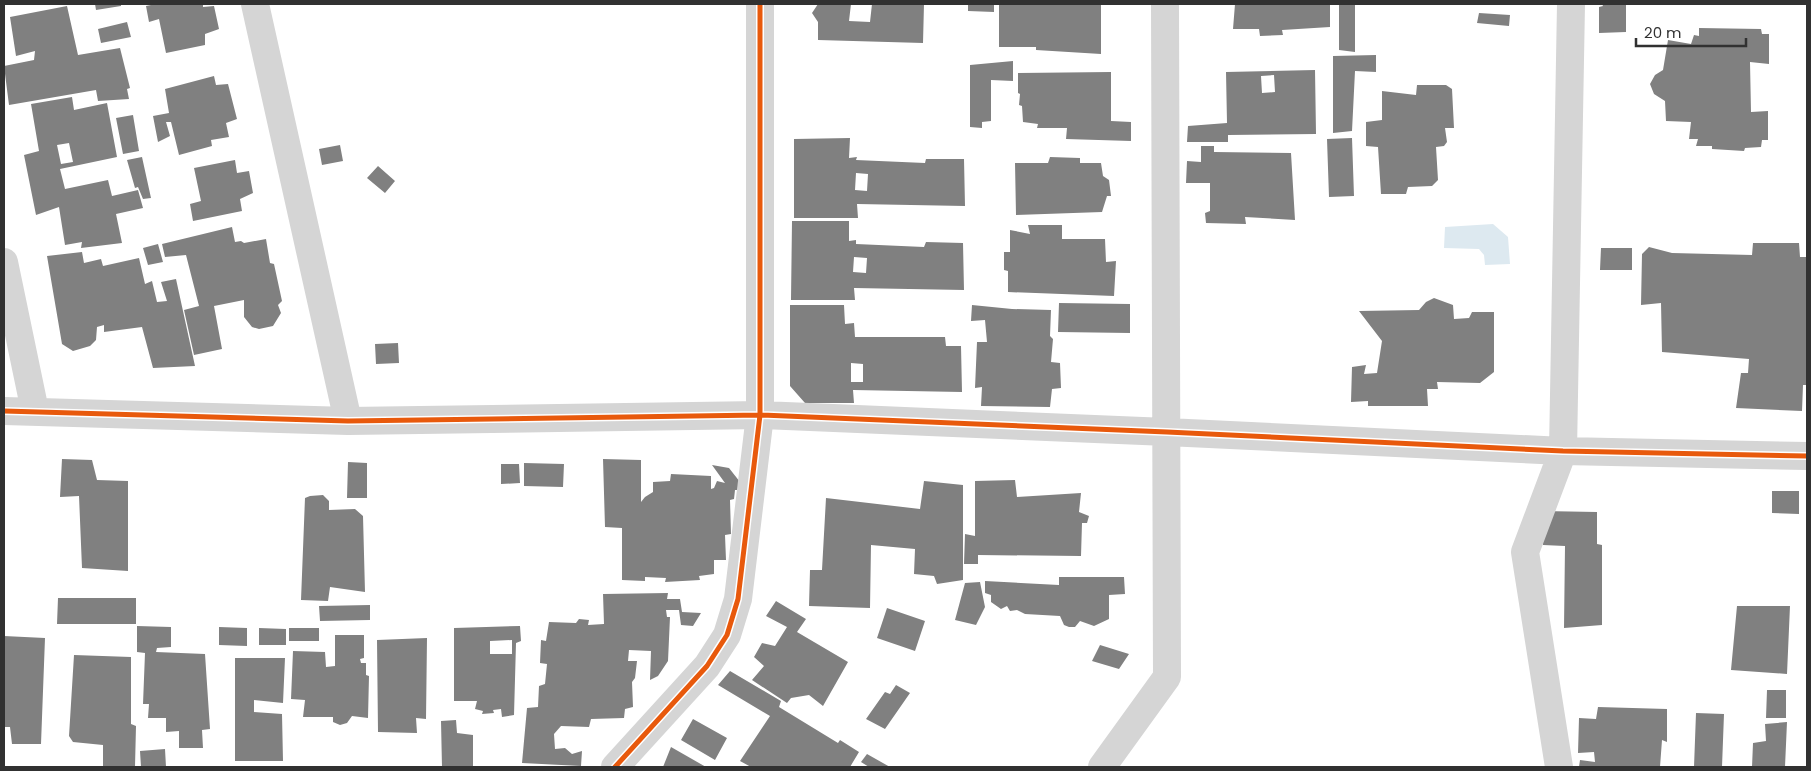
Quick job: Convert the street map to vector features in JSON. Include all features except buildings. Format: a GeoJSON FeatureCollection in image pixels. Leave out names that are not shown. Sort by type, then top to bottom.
{"type":"FeatureCollection","features":[{"type":"Feature","properties":{"kind":"street"},"geometry":{"type":"LineString","coordinates":[[255,4],[348,420]]}},
{"type":"Feature","properties":{"kind":"street"},"geometry":{"type":"LineString","coordinates":[[614,767],[707,666],[727,635],[738,599],[760,416],[760,4]]}},
{"type":"Feature","properties":{"kind":"street"},"geometry":{"type":"LineString","coordinates":[[1102,767],[1167,677],[1165,4]]}},
{"type":"Feature","properties":{"kind":"street"},"geometry":{"type":"LineString","coordinates":[[1559,767],[1525,552],[1563,451],[1571,4]]}},
{"type":"Feature","properties":{"kind":"street"},"geometry":{"type":"LineString","coordinates":[[4,262],[35,411]]}},
{"type":"Feature","properties":{"kind":"street"},"geometry":{"type":"LineString","coordinates":[[4,411],[348,420],[760,416],[1167,432],[1563,451],[1807,456]]}},
{"type":"Feature","properties":{"kind":"shaded area"},"geometry":{"type":"Polygon","coordinates":[[[1493,224],[1508,237],[1510,264],[1485,265],[1484,255],[1479,249],[1444,248],[1445,227],[1493,224]]]}},
{"type":"Feature","properties":{"kind":"cycle path"},"geometry":{"type":"LineString","coordinates":[[615,767],[707,666],[727,635],[738,599],[760,415],[760,4]]}},
{"type":"Feature","properties":{"kind":"cycle path"},"geometry":{"type":"LineString","coordinates":[[4,411],[348,421],[760,415],[1563,451],[1807,456]]}}]}
